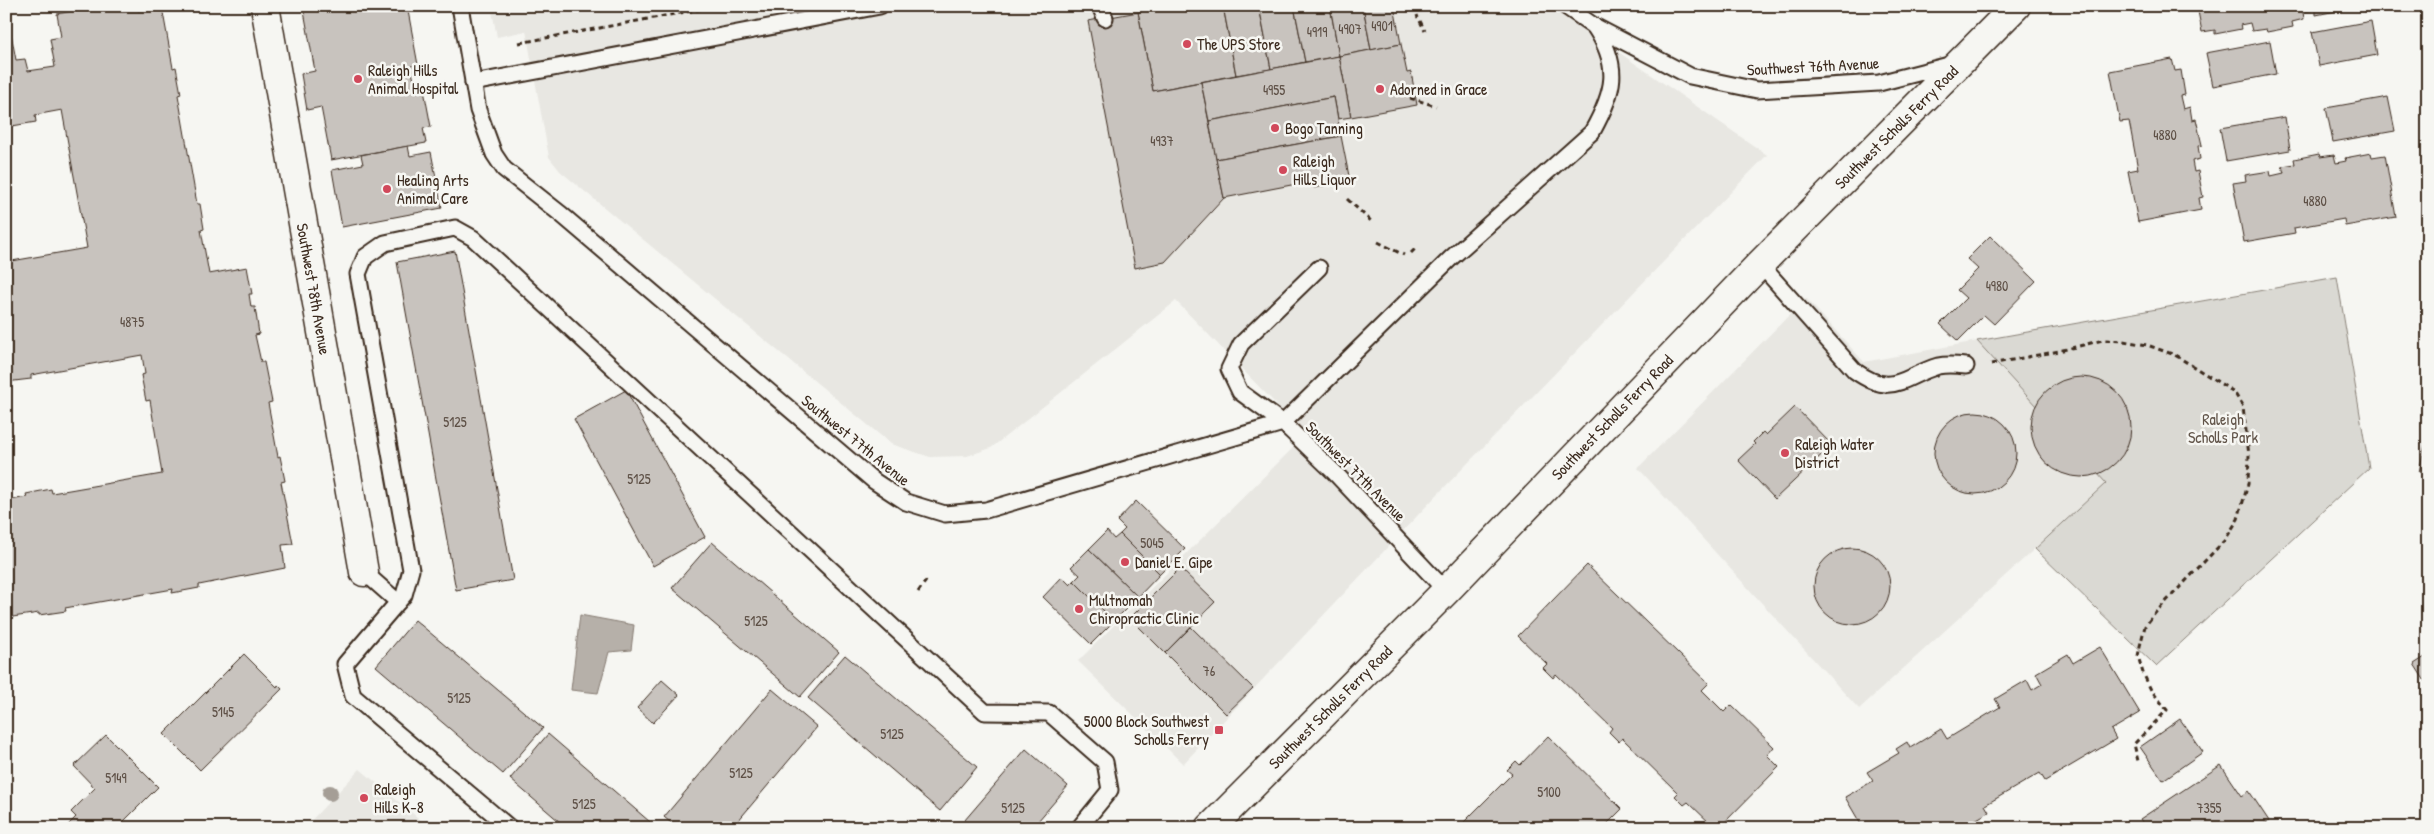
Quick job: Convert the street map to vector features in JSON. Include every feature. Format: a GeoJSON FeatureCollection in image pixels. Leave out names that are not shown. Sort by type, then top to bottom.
{"type":"FeatureCollection","features":[{"type":"Feature","properties":{"kind":"main road","name":"Southwest 78th Avenue"},"geometry":{"type":"LineString","coordinates":[[265,6],[364,572]]}},
{"type":"Feature","properties":{"kind":"main road","name":"Southwest Scholls Ferry Road"},"geometry":{"type":"LineString","coordinates":[[1210,828],[1446,591],[1760,264],[2016,6]]}},
{"type":"Feature","properties":{"kind":"lane","name":"Southwest 77th Avenue"},"geometry":{"type":"LineString","coordinates":[[460,6],[478,110],[494,154],[504,169],[562,214],[874,481],[906,502],[945,514],[986,510],[1283,423],[1340,478],[1446,591]]}},
{"type":"Feature","properties":{"kind":"lane"},"geometry":{"type":"LineString","coordinates":[[473,83],[880,6]]}},
{"type":"Feature","properties":{"kind":"lane","name":"Southwest 76th Avenue"},"geometry":{"type":"LineString","coordinates":[[1565,6],[1594,26],[1690,76],[1757,90],[1879,83],[1960,63]]}},
{"type":"Feature","properties":{"kind":"lane"},"geometry":{"type":"LineString","coordinates":[[1319,268],[1241,344],[1228,369],[1240,392],[1283,423],[1451,258],[1592,132],[1606,109],[1611,86],[1612,62],[1594,26]]}},
{"type":"Feature","properties":{"kind":"lane"},"geometry":{"type":"LineString","coordinates":[[510,828],[353,696],[345,664],[404,595],[411,570],[358,274],[365,257],[385,243],[456,228],[473,238],[984,712],[1048,713],[1105,762],[1110,790],[1079,828]]}},
{"type":"Feature","properties":{"kind":"lane"},"geometry":{"type":"LineString","coordinates":[[1760,264],[1855,371],[1864,378],[1886,385],[1899,383],[1940,366],[1966,366]]}},
{"type":"Feature","properties":{"kind":"lane"},"geometry":{"type":"LineString","coordinates":[[364,572],[398,602]]}},
{"type":"Feature","properties":{"kind":"path"},"geometry":{"type":"LineString","coordinates":[[520,43],[718,6]]}},
{"type":"Feature","properties":{"kind":"path"},"geometry":{"type":"LineString","coordinates":[[1417,15],[1425,31]]}},
{"type":"Feature","properties":{"kind":"path"},"geometry":{"type":"LineString","coordinates":[[1410,98],[1436,106]]}},
{"type":"Feature","properties":{"kind":"path"},"geometry":{"type":"LineString","coordinates":[[1347,200],[1371,221]]}},
{"type":"Feature","properties":{"kind":"path"},"geometry":{"type":"LineString","coordinates":[[1378,242],[1404,255]]}},
{"type":"Feature","properties":{"kind":"path"},"geometry":{"type":"LineString","coordinates":[[1412,253],[1417,247]]}},
{"type":"Feature","properties":{"kind":"path"},"geometry":{"type":"LineString","coordinates":[[1966,366],[2001,363],[2104,340],[2124,341],[2147,345],[2175,355],[2234,392],[2244,407],[2249,455],[2248,484],[2238,519],[2225,540],[2145,626],[2138,656],[2151,690],[2167,710],[2134,744],[2138,761]]}},
{"type":"Feature","properties":{"kind":"path"},"geometry":{"type":"LineString","coordinates":[[918,592],[928,578]]}},
{"type":"Feature","properties":{"kind":"shaded area"},"geometry":{"type":"Polygon","coordinates":[[[491,6],[1552,6],[1767,155],[1434,498],[1183,764],[1078,661],[1306,435],[1176,301],[991,448],[967,456],[930,457],[891,444],[560,171],[549,157],[526,31],[497,37],[491,6]]]}},
{"type":"Feature","properties":{"kind":"shaded area"},"geometry":{"type":"Polygon","coordinates":[[[1806,298],[1864,362],[1977,341],[2107,483],[1859,709],[1638,468],[1806,298]]]}},
{"type":"Feature","properties":{"kind":"shaded area"},"geometry":{"type":"Polygon","coordinates":[[[580,615],[634,625],[631,650],[609,652],[598,693],[571,690],[580,615]]]}},
{"type":"Feature","properties":{"kind":"shaded area","name":"Raleigh Hills K-8"},"geometry":{"type":"Polygon","coordinates":[[[360,769],[430,828],[304,828],[360,769]]]}},
{"type":"Feature","properties":{"kind":"green space","name":"Raleigh Scholls Park"},"geometry":{"type":"Polygon","coordinates":[[[2337,277],[2369,468],[2156,666],[2035,549],[2106,483],[1977,341],[2337,277]]]}},
{"type":"Feature","properties":{"kind":"building"},"geometry":{"type":"Polygon","coordinates":[[[98,6],[138,6],[138,11],[162,7],[173,68],[176,67],[181,94],[178,95],[197,204],[200,204],[204,229],[201,230],[209,274],[247,267],[252,294],[249,294],[251,307],[255,307],[259,334],[255,335],[261,362],[264,362],[272,402],[268,403],[278,457],[280,456],[285,481],[281,482],[293,544],[282,545],[285,568],[199,585],[199,588],[172,593],[173,589],[65,608],[66,611],[6,618],[6,501],[27,497],[26,494],[51,489],[52,493],[162,474],[150,400],[146,401],[141,375],[145,374],[142,355],[31,375],[31,379],[6,382],[6,262],[87,248],[62,110],[35,115],[36,122],[6,127],[6,7],[16,60],[25,59],[28,71],[55,67],[50,39],[61,37],[57,14],[98,6]]]}},
{"type":"Feature","properties":{"kind":"building","name":"Raleigh Hills Animal Hospital"},"geometry":{"type":"Polygon","coordinates":[[[303,6],[401,6],[402,12],[408,11],[418,65],[411,66],[415,86],[423,85],[431,127],[423,128],[426,143],[331,160],[321,107],[307,110],[301,74],[315,71],[303,6]]]}},
{"type":"Feature","properties":{"kind":"building","name":"The UPS Store"},"geometry":{"type":"Polygon","coordinates":[[[1169,6],[1223,6],[1236,75],[1153,91],[1138,12],[1169,6]]]}},
{"type":"Feature","properties":{"kind":"building"},"geometry":{"type":"Polygon","coordinates":[[[1223,6],[1259,6],[1271,69],[1236,75],[1223,6]]]}},
{"type":"Feature","properties":{"kind":"building"},"geometry":{"type":"Polygon","coordinates":[[[1259,6],[1294,6],[1305,62],[1271,69],[1259,6]]]}},
{"type":"Feature","properties":{"kind":"building"},"geometry":{"type":"Polygon","coordinates":[[[1294,6],[1330,6],[1339,56],[1305,62],[1294,6]]]}},
{"type":"Feature","properties":{"kind":"building"},"geometry":{"type":"Polygon","coordinates":[[[1330,6],[1363,6],[1371,50],[1339,56],[1330,6]]]}},
{"type":"Feature","properties":{"kind":"building"},"geometry":{"type":"Polygon","coordinates":[[[1363,6],[1394,6],[1401,44],[1371,50],[1363,6]]]}},
{"type":"Feature","properties":{"kind":"building"},"geometry":{"type":"Polygon","coordinates":[[[2197,6],[2341,6],[2341,10],[2316,15],[2316,10],[2303,12],[2304,19],[2292,22],[2293,27],[2267,32],[2266,29],[2252,31],[2250,23],[2240,25],[2241,29],[2215,34],[2215,30],[2202,32],[2197,6]]]}},
{"type":"Feature","properties":{"kind":"building"},"geometry":{"type":"Polygon","coordinates":[[[1138,12],[1153,91],[1201,82],[1224,198],[1165,262],[1135,268],[1088,21],[1138,12]]]}},
{"type":"Feature","properties":{"kind":"building"},"geometry":{"type":"Polygon","coordinates":[[[2371,21],[2377,55],[2319,66],[2312,32],[2371,21]]]}},
{"type":"Feature","properties":{"kind":"building"},"geometry":{"type":"Polygon","coordinates":[[[2270,41],[2276,74],[2213,86],[2206,53],[2270,41]]]}},
{"type":"Feature","properties":{"kind":"building","name":"Adorned in Grace"},"geometry":{"type":"Polygon","coordinates":[[[1401,44],[1407,73],[1411,72],[1417,105],[1351,117],[1339,56],[1401,44]]]}},
{"type":"Feature","properties":{"kind":"building"},"geometry":{"type":"Polygon","coordinates":[[[1339,56],[1351,117],[1338,119],[1334,97],[1209,121],[1201,82],[1339,56]]]}},
{"type":"Feature","properties":{"kind":"building"},"geometry":{"type":"Polygon","coordinates":[[[2172,59],[2175,71],[2181,70],[2185,95],[2180,96],[2183,109],[2190,107],[2192,120],[2196,119],[2202,145],[2198,146],[2200,159],[2192,161],[2194,172],[2198,171],[2203,197],[2199,198],[2201,210],[2138,222],[2128,171],[2138,169],[2129,121],[2120,122],[2110,71],[2172,59]]]}},
{"type":"Feature","properties":{"kind":"building","name":"Bogo Tanning"},"geometry":{"type":"Polygon","coordinates":[[[1334,97],[1341,136],[1216,159],[1209,121],[1334,97]]]}},
{"type":"Feature","properties":{"kind":"building"},"geometry":{"type":"Polygon","coordinates":[[[2388,97],[2395,131],[2333,142],[2326,108],[2388,97]]]}},
{"type":"Feature","properties":{"kind":"building"},"geometry":{"type":"Polygon","coordinates":[[[2285,117],[2290,150],[2226,161],[2220,128],[2285,117]]]}},
{"type":"Feature","properties":{"kind":"building","name":"Raleigh Hills Liquor"},"geometry":{"type":"Polygon","coordinates":[[[1341,136],[1350,181],[1314,188],[1312,181],[1224,198],[1216,159],[1341,136]]]}},
{"type":"Feature","properties":{"kind":"building","name":"Healing Arts Animal Care"},"geometry":{"type":"Polygon","coordinates":[[[408,146],[410,156],[431,152],[442,208],[342,227],[332,170],[363,164],[361,155],[408,146]]]}},
{"type":"Feature","properties":{"kind":"building"},"geometry":{"type":"Polygon","coordinates":[[[2371,153],[2372,157],[2385,155],[2396,217],[2345,226],[2344,219],[2294,228],[2295,233],[2244,242],[2233,183],[2246,181],[2245,175],[2270,171],[2271,176],[2284,173],[2282,166],[2295,164],[2294,159],[2319,154],[2320,157],[2334,155],[2336,163],[2346,161],[2345,158],[2371,153]]]}},
{"type":"Feature","properties":{"kind":"building"},"geometry":{"type":"Polygon","coordinates":[[[1990,236],[2036,281],[1994,324],[1984,315],[1958,341],[1940,324],[1966,298],[1957,290],[1978,269],[1967,259],[1990,236]]]}},
{"type":"Feature","properties":{"kind":"building"},"geometry":{"type":"Polygon","coordinates":[[[455,251],[513,580],[456,590],[397,262],[455,251]]]}},
{"type":"Feature","properties":{"kind":"building"},"geometry":{"type":"Polygon","coordinates":[[[2081,377],[2091,378],[2109,385],[2123,399],[2130,417],[2130,437],[2123,455],[2109,469],[2091,476],[2081,477],[2071,476],[2053,469],[2039,455],[2032,437],[2031,427],[2032,417],[2039,399],[2053,385],[2071,378],[2081,377]]]}},
{"type":"Feature","properties":{"kind":"building"},"geometry":{"type":"Polygon","coordinates":[[[626,390],[705,537],[653,566],[574,419],[626,390]]]}},
{"type":"Feature","properties":{"kind":"building","name":"Raleigh Water District"},"geometry":{"type":"Polygon","coordinates":[[[1795,407],[1832,445],[1775,499],[1738,460],[1755,444],[1753,442],[1763,432],[1766,435],[1795,407]]]}},
{"type":"Feature","properties":{"kind":"building"},"geometry":{"type":"Polygon","coordinates":[[[1975,412],[1991,415],[2004,424],[2013,437],[2016,453],[2013,469],[2004,482],[1991,491],[1975,494],[1959,491],[1946,482],[1937,469],[1934,453],[1937,437],[1946,424],[1959,415],[1975,412]]]}},
{"type":"Feature","properties":{"kind":"building"},"geometry":{"type":"Polygon","coordinates":[[[2428,430],[2428,474],[2419,472],[2428,430]]]}},
{"type":"Feature","properties":{"kind":"building"},"geometry":{"type":"Polygon","coordinates":[[[1136,501],[1185,549],[1160,574],[1120,534],[1125,529],[1117,521],[1136,501]]]}},
{"type":"Feature","properties":{"kind":"building","name":"Daniel E. Gipe"},"geometry":{"type":"Polygon","coordinates":[[[1107,531],[1114,539],[1120,534],[1160,574],[1138,597],[1089,549],[1107,531]]]}},
{"type":"Feature","properties":{"kind":"building"},"geometry":{"type":"Polygon","coordinates":[[[712,542],[839,652],[800,697],[672,588],[712,542]]]}},
{"type":"Feature","properties":{"kind":"building"},"geometry":{"type":"Polygon","coordinates":[[[1845,548],[1859,548],[1873,554],[1884,565],[1890,579],[1887,601],[1879,613],[1859,624],[1845,624],[1831,618],[1820,607],[1814,593],[1814,579],[1820,565],[1831,554],[1845,548]]]}},
{"type":"Feature","properties":{"kind":"building"},"geometry":{"type":"Polygon","coordinates":[[[1089,549],[1138,597],[1114,621],[1074,581],[1080,575],[1071,567],[1089,549]]]}},
{"type":"Feature","properties":{"kind":"building"},"geometry":{"type":"Polygon","coordinates":[[[1587,565],[1709,683],[1702,690],[1724,712],[1731,705],[1774,747],[1767,755],[1779,767],[1719,828],[1715,828],[1688,802],[1684,805],[1675,796],[1678,793],[1622,738],[1619,742],[1609,732],[1612,728],[1556,674],[1553,678],[1543,668],[1547,664],[1518,636],[1587,565]]]}},
{"type":"Feature","properties":{"kind":"building"},"geometry":{"type":"Polygon","coordinates":[[[1180,568],[1215,602],[1165,653],[1130,618],[1180,568]]]}},
{"type":"Feature","properties":{"kind":"building","name":"Multnomah Chiropractic Clinic"},"geometry":{"type":"Polygon","coordinates":[[[1062,577],[1070,585],[1074,581],[1114,621],[1091,644],[1043,597],[1062,577]]]}},
{"type":"Feature","properties":{"kind":"building"},"geometry":{"type":"Polygon","coordinates":[[[415,620],[543,728],[503,774],[376,666],[415,620]]]}},
{"type":"Feature","properties":{"kind":"building"},"geometry":{"type":"Polygon","coordinates":[[[1191,627],[1253,688],[1226,714],[1165,653],[1191,627]]]}},
{"type":"Feature","properties":{"kind":"building"},"geometry":{"type":"Polygon","coordinates":[[[2100,647],[2140,713],[2111,730],[2116,739],[2045,781],[2040,773],[1985,805],[1989,812],[1961,828],[1863,828],[1845,797],[1873,781],[1867,772],[1899,753],[1896,749],[1907,742],[1910,748],[1941,729],[1947,739],[2000,707],[1995,699],[2027,680],[2032,690],[2042,684],[2036,673],[2068,654],[2073,663],[2100,647]]]}},
{"type":"Feature","properties":{"kind":"building"},"geometry":{"type":"Polygon","coordinates":[[[244,654],[277,687],[278,685],[282,689],[200,770],[164,734],[244,654]]]}},
{"type":"Feature","properties":{"kind":"building"},"geometry":{"type":"Polygon","coordinates":[[[845,655],[977,767],[940,811],[808,698],[845,655]]]}},
{"type":"Feature","properties":{"kind":"building"},"geometry":{"type":"Polygon","coordinates":[[[2428,655],[2428,686],[2414,664],[2428,655]]]}},
{"type":"Feature","properties":{"kind":"building"},"geometry":{"type":"Polygon","coordinates":[[[662,680],[679,695],[653,723],[637,708],[662,680]]]}},
{"type":"Feature","properties":{"kind":"building"},"geometry":{"type":"Polygon","coordinates":[[[772,689],[817,727],[732,828],[677,828],[664,817],[772,689]]]}},
{"type":"Feature","properties":{"kind":"building"},"geometry":{"type":"Polygon","coordinates":[[[2180,719],[2203,752],[2163,780],[2140,747],[2180,719]]]}},
{"type":"Feature","properties":{"kind":"building"},"geometry":{"type":"Polygon","coordinates":[[[548,734],[657,828],[567,828],[510,779],[548,734]]]}},
{"type":"Feature","properties":{"kind":"building"},"geometry":{"type":"Polygon","coordinates":[[[106,735],[158,787],[117,828],[65,828],[76,817],[71,812],[95,788],[74,766],[106,735]]]}},
{"type":"Feature","properties":{"kind":"building"},"geometry":{"type":"Polygon","coordinates":[[[1548,736],[1622,809],[1603,828],[1451,828],[1455,823],[1459,827],[1512,774],[1507,770],[1516,761],[1520,765],[1548,736]]]}},
{"type":"Feature","properties":{"kind":"building"},"geometry":{"type":"Polygon","coordinates":[[[1026,749],[1068,786],[1032,828],[958,828],[1026,749]]]}},
{"type":"Feature","properties":{"kind":"building"},"geometry":{"type":"Polygon","coordinates":[[[2221,765],[2242,796],[2249,791],[2269,821],[2259,828],[2146,828],[2140,819],[2221,765]]]}},
{"type":"Feature","properties":{"kind":"place","name":"The UPS Store"},"geometry":{"type":"Point","coordinates":[1187,44]}},
{"type":"Feature","properties":{"kind":"place","name":"Raleigh Hills Animal Hospital"},"geometry":{"type":"Point","coordinates":[358,79]}},
{"type":"Feature","properties":{"kind":"place","name":"Adorned in Grace"},"geometry":{"type":"Point","coordinates":[1380,89]}},
{"type":"Feature","properties":{"kind":"place","name":"Bogo Tanning"},"geometry":{"type":"Point","coordinates":[1275,128]}},
{"type":"Feature","properties":{"kind":"place","name":"Raleigh Hills Liquor"},"geometry":{"type":"Point","coordinates":[1283,170]}},
{"type":"Feature","properties":{"kind":"place","name":"Healing Arts Animal Care"},"geometry":{"type":"Point","coordinates":[387,189]}},
{"type":"Feature","properties":{"kind":"place","name":"Raleigh Water District"},"geometry":{"type":"Point","coordinates":[1785,453]}},
{"type":"Feature","properties":{"kind":"place","name":"Daniel E. Gipe"},"geometry":{"type":"Point","coordinates":[1125,562]}},
{"type":"Feature","properties":{"kind":"place","name":"Multnomah Chiropractic Clinic"},"geometry":{"type":"Point","coordinates":[1079,609]}},
{"type":"Feature","properties":{"kind":"place","name":"5000 Block Southwest Scholls Ferry"},"geometry":{"type":"Point","coordinates":[1219,730]}},
{"type":"Feature","properties":{"kind":"place","name":"Raleigh Hills K-8"},"geometry":{"type":"Point","coordinates":[364,798]}}]}
